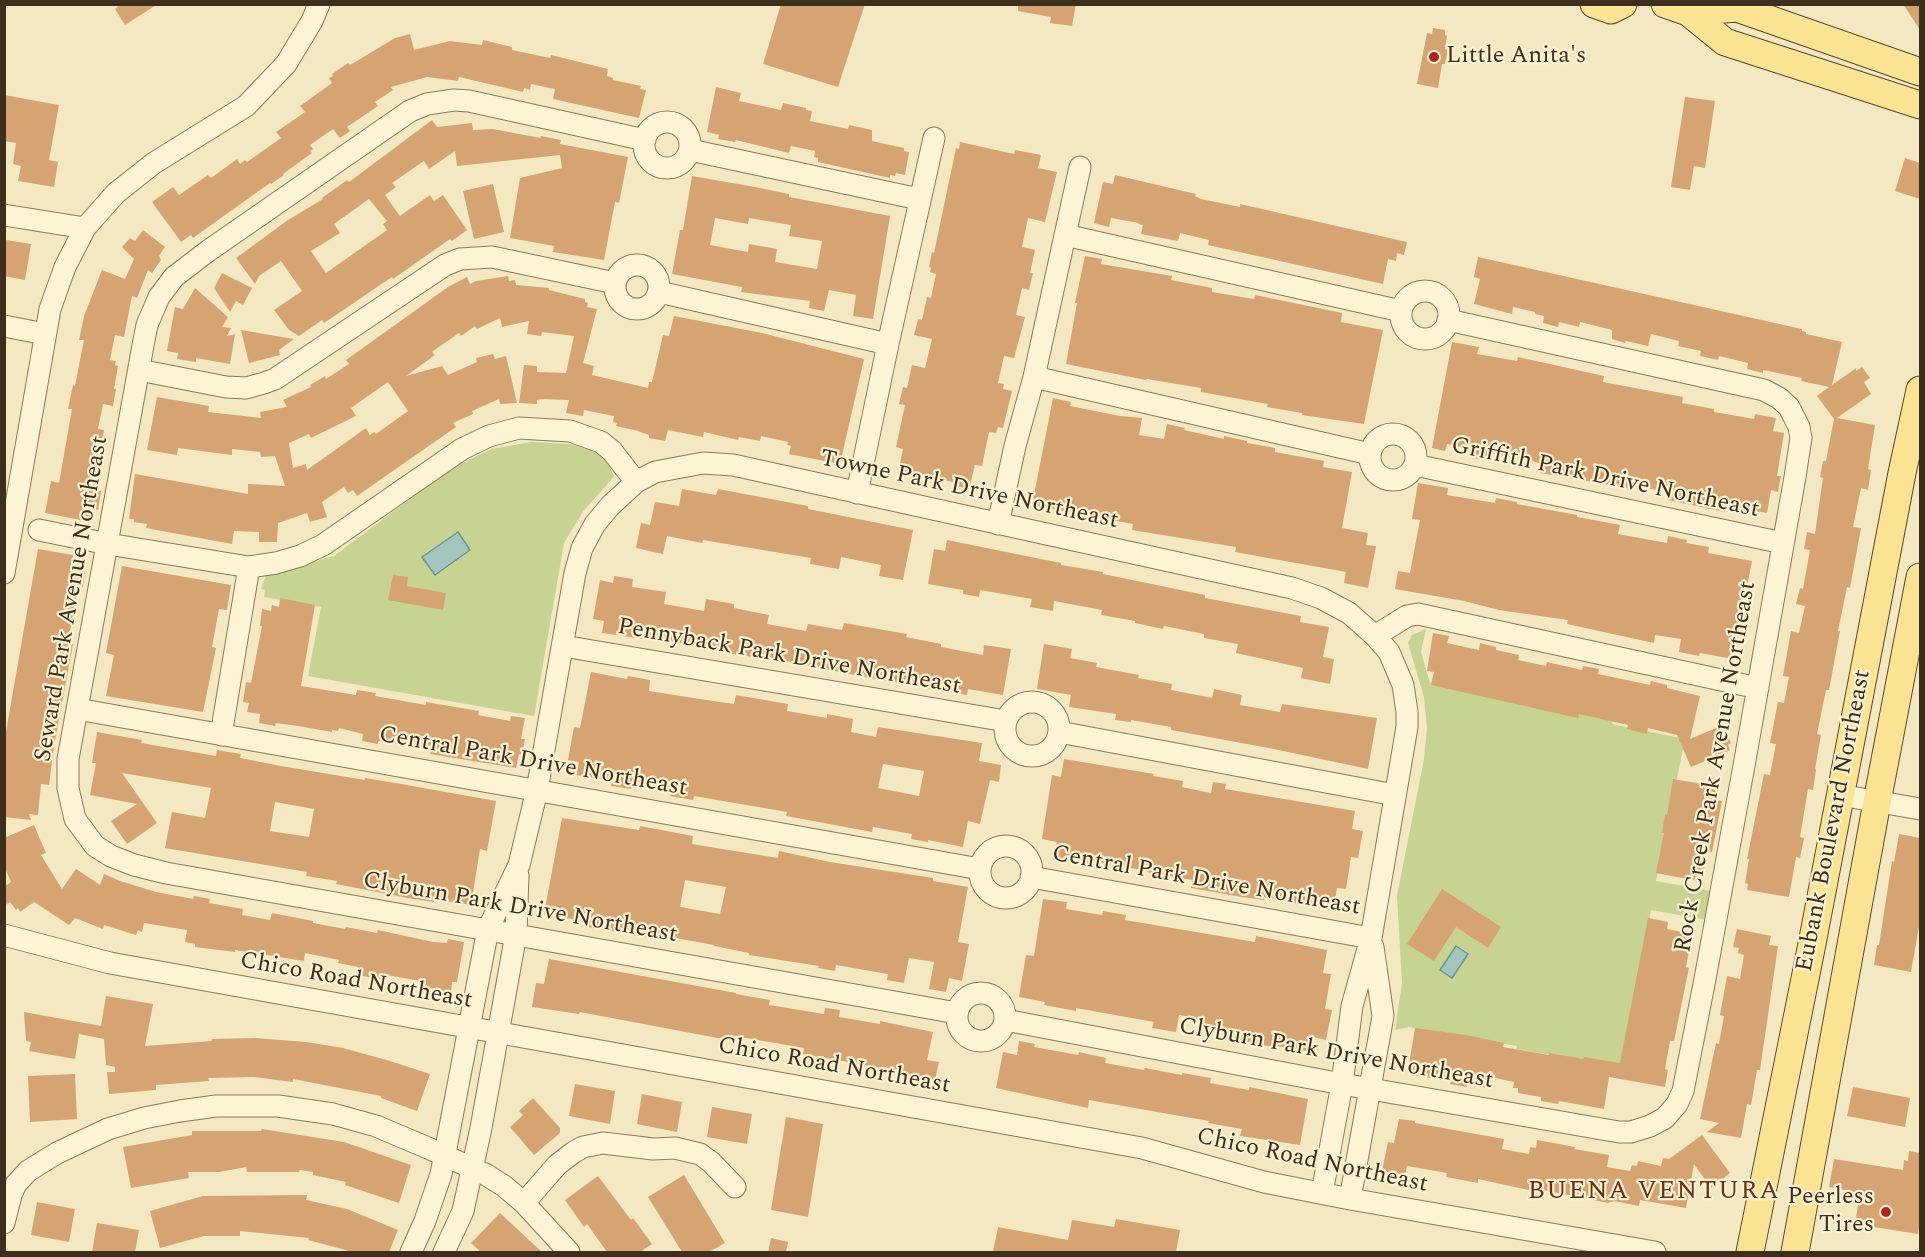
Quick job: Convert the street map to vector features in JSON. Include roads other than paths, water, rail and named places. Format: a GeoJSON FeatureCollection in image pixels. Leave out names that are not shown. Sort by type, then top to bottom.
{"type":"FeatureCollection","features":[{"type":"Feature","properties":{"kind":"main road"},"geometry":{"type":"LineString","coordinates":[[1594,4],[1611,10],[1623,4]]}},
{"type":"Feature","properties":{"kind":"main road"},"geometry":{"type":"LineString","coordinates":[[1676,8],[1737,8],[1920,72]]}},
{"type":"Feature","properties":{"kind":"main road"},"geometry":{"type":"LineString","coordinates":[[1676,8],[1725,42],[1920,105]]}},
{"type":"Feature","properties":{"kind":"main road","name":"Eubank Boulevard Northeast"},"geometry":{"type":"LineString","coordinates":[[1750,1252],[1920,390]]}},
{"type":"Feature","properties":{"kind":"main road","name":"Eubank Boulevard Northeast"},"geometry":{"type":"LineString","coordinates":[[1795,1252],[1920,577]]}},
{"type":"Feature","properties":{"kind":"street"},"geometry":{"type":"LineString","coordinates":[[4,573],[9,524],[54,295],[64,267],[85,228],[116,193],[154,163],[246,106],[286,64],[312,21],[319,4]]}},
{"type":"Feature","properties":{"kind":"street","name":"Seward Park Avenue Northeast"},"geometry":{"type":"LineString","coordinates":[[84,833],[75,819],[67,776],[77,709],[147,325],[159,297],[174,277],[208,250],[410,111],[427,104],[469,101],[645,140]]}},
{"type":"Feature","properties":{"kind":"street"},"geometry":{"type":"LineString","coordinates":[[668,122],[683,128],[688,134],[690,150],[683,162],[670,168],[663,168],[650,161],[646,155],[645,140],[653,127],[668,122]]}},
{"type":"Feature","properties":{"kind":"street"},"geometry":{"type":"LineString","coordinates":[[857,493],[934,138]]}},
{"type":"Feature","properties":{"kind":"street"},"geometry":{"type":"LineString","coordinates":[[690,150],[919,200]]}},
{"type":"Feature","properties":{"kind":"street"},"geometry":{"type":"LineString","coordinates":[[998,524],[1015,446],[1034,377],[1080,167]]}},
{"type":"Feature","properties":{"kind":"street"},"geometry":{"type":"LineString","coordinates":[[4,215],[85,228]]}},
{"type":"Feature","properties":{"kind":"street"},"geometry":{"type":"LineString","coordinates":[[1065,235],[1401,311]]}},
{"type":"Feature","properties":{"kind":"street"},"geometry":{"type":"LineString","coordinates":[[139,370],[226,387],[246,388],[264,383],[275,379],[445,265],[460,259],[492,257],[615,283]]}},
{"type":"Feature","properties":{"kind":"street"},"geometry":{"type":"LineString","coordinates":[[641,265],[653,272],[659,285],[658,292],[656,299],[645,308],[631,309],[618,300],[615,283],[620,272],[626,267],[641,265]]}},
{"type":"Feature","properties":{"kind":"street"},"geometry":{"type":"LineString","coordinates":[[658,292],[888,344]]}},
{"type":"Feature","properties":{"kind":"street"},"geometry":{"type":"LineString","coordinates":[[1430,292],[1443,299],[1447,306],[1448,321],[1440,334],[1432,338],[1416,338],[1404,327],[1401,311],[1408,298],[1415,294],[1430,292]]}},
{"type":"Feature","properties":{"kind":"street","name":"Rock Creek Park Avenue Northeast"},"geometry":{"type":"LineString","coordinates":[[1448,321],[1754,388],[1773,394],[1784,402],[1799,427],[1800,438],[1758,688],[1683,1091],[1672,1111],[1658,1122]]}},
{"type":"Feature","properties":{"kind":"street"},"geometry":{"type":"LineString","coordinates":[[4,326],[45,334]]}},
{"type":"Feature","properties":{"kind":"street"},"geometry":{"type":"LineString","coordinates":[[1034,377],[1370,454]]}},
{"type":"Feature","properties":{"kind":"street"},"geometry":{"type":"LineString","coordinates":[[39,530],[108,544],[249,567],[276,563],[300,556],[323,545],[462,449],[489,436],[519,428],[570,431],[601,442],[612,451],[636,482]]}},
{"type":"Feature","properties":{"kind":"street","name":"Griffith Park Drive Northeast"},"geometry":{"type":"LineString","coordinates":[[1390,434],[1397,434],[1411,442],[1417,457],[1415,465],[1406,477],[1390,481],[1383,479],[1372,468],[1370,454],[1376,441],[1390,434]]}},
{"type":"Feature","properties":{"kind":"street","name":"Towne Park Drive Northeast"},"geometry":{"type":"LineString","coordinates":[[444,1252],[463,1211],[500,1033],[516,934],[519,865],[537,790],[575,573],[582,548],[600,518],[636,482],[655,472],[675,467],[718,463],[1292,588],[1321,598],[1349,613],[1389,652],[1403,685],[1407,728],[1371,938],[1352,1006],[1342,1084],[1322,1193]]}},
{"type":"Feature","properties":{"kind":"street","name":"Griffith Park Drive Northeast"},"geometry":{"type":"LineString","coordinates":[[1415,465],[1783,543]]}},
{"type":"Feature","properties":{"kind":"street"},"geometry":{"type":"LineString","coordinates":[[221,735],[249,567]]}},
{"type":"Feature","properties":{"kind":"street"},"geometry":{"type":"LineString","coordinates":[[1375,636],[1407,616],[1418,614],[1758,688]]}},
{"type":"Feature","properties":{"kind":"street","name":"Pennyback Park Drive Northeast"},"geometry":{"type":"LineString","coordinates":[[563,645],[1006,721]]}},
{"type":"Feature","properties":{"kind":"street"},"geometry":{"type":"LineString","coordinates":[[1024,703],[1041,704],[1055,715],[1059,732],[1052,747],[1036,756],[1027,755],[1020,753],[1009,743],[1005,729],[1006,721],[1010,713],[1024,703]]}},
{"type":"Feature","properties":{"kind":"street","name":"Central Park Drive Northeast"},"geometry":{"type":"LineString","coordinates":[[77,709],[980,868]]}},
{"type":"Feature","properties":{"kind":"street"},"geometry":{"type":"LineString","coordinates":[[1059,732],[1395,795]]}},
{"type":"Feature","properties":{"kind":"street"},"geometry":{"type":"LineString","coordinates":[[1840,795],[1920,809]]}},
{"type":"Feature","properties":{"kind":"street","name":"Clyburn Park Drive Northeast"},"geometry":{"type":"LineString","coordinates":[[84,833],[95,846],[111,856],[134,865],[166,873],[957,1013]]}},
{"type":"Feature","properties":{"kind":"street","name":"Central Park Drive Northeast"},"geometry":{"type":"LineString","coordinates":[[1007,846],[1021,851],[1026,856],[1032,870],[1029,884],[1020,894],[1001,898],[989,892],[985,887],[980,868],[982,861],[992,850],[1007,846]]}},
{"type":"Feature","properties":{"kind":"street","name":"Towne Park Drive Northeast"},"geometry":{"type":"LineString","coordinates":[[411,1252],[434,1198],[445,1156],[488,929],[519,865]]}},
{"type":"Feature","properties":{"kind":"street","name":"Central Park Drive Northeast"},"geometry":{"type":"LineString","coordinates":[[1031,877],[1371,938]]}},
{"type":"Feature","properties":{"kind":"street","name":"Chico Road Northeast"},"geometry":{"type":"LineString","coordinates":[[4,935],[110,963],[1142,1148],[1264,1182],[1655,1252]]}},
{"type":"Feature","properties":{"kind":"street","name":"Towne Park Drive Northeast"},"geometry":{"type":"LineString","coordinates":[[1350,1199],[1383,1016],[1371,938]]}},
{"type":"Feature","properties":{"kind":"street"},"geometry":{"type":"LineString","coordinates":[[985,993],[998,1000],[1005,1020],[995,1036],[977,1041],[961,1031],[956,1019],[957,1013],[958,1007],[966,997],[985,993]]}},
{"type":"Feature","properties":{"kind":"street","name":"Clyburn Park Drive Northeast"},"geometry":{"type":"LineString","coordinates":[[1005,1020],[1342,1084],[1619,1132],[1631,1132],[1658,1122]]}},
{"type":"Feature","properties":{"kind":"street"},"geometry":{"type":"LineString","coordinates":[[4,1223],[16,1184],[28,1171],[57,1153],[108,1129],[144,1118],[216,1106],[250,1105],[315,1111],[376,1126],[445,1156],[504,1186],[524,1203],[568,1252]]}},
{"type":"Feature","properties":{"kind":"street"},"geometry":{"type":"LineString","coordinates":[[524,1203],[565,1159],[583,1147],[603,1143],[652,1149],[675,1148],[700,1154],[735,1187]]}},
{"type":"Feature","properties":{"kind":"water"},"geometry":{"type":"Polygon","coordinates":[[[458,532],[470,550],[435,575],[422,557],[458,532]]]}},
{"type":"Feature","properties":{"kind":"water"},"geometry":{"type":"Polygon","coordinates":[[[1456,946],[1468,954],[1452,978],[1440,970],[1456,946]]]}},
{"type":"Feature","properties":{"kind":"place","name":"Little Anita's"},"geometry":{"type":"Point","coordinates":[1434,57]}},
{"type":"Feature","properties":{"kind":"place","name":"Peerless Tires"},"geometry":{"type":"Point","coordinates":[1886,1212]}},
{"type":"Feature","properties":{"kind":"district","name":"BUENA VENTURA"},"geometry":{"type":"Point","coordinates":[1654,1193]}}]}
